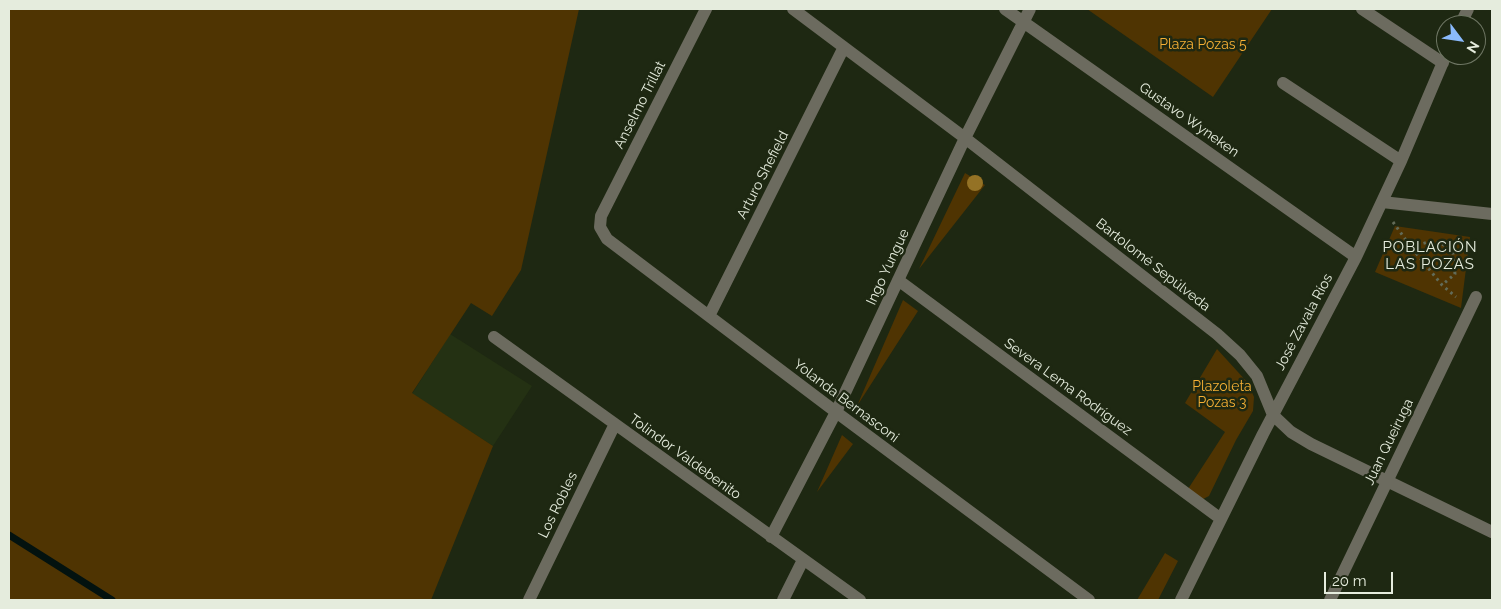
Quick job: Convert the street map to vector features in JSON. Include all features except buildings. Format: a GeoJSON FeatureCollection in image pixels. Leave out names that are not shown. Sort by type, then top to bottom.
{"type":"FeatureCollection","features":[{"type":"Feature","properties":{"kind":"street","name":"Anselmo Trillat"},"geometry":{"type":"LineString","coordinates":[[601,216],[706,9]]}},
{"type":"Feature","properties":{"kind":"street","name":"Bartolomé Sepúlveda"},"geometry":{"type":"LineString","coordinates":[[793,9],[965,138],[1217,334],[1240,355],[1257,376],[1273,415],[1291,432],[1311,444],[1492,532]]}},
{"type":"Feature","properties":{"kind":"street","name":"Gustavo Wyneken"},"geometry":{"type":"LineString","coordinates":[[1005,9],[1356,257]]}},
{"type":"Feature","properties":{"kind":"street","name":"Ingo Yungue"},"geometry":{"type":"LineString","coordinates":[[771,538],[836,412],[965,138],[1030,9]]}},
{"type":"Feature","properties":{"kind":"street"},"geometry":{"type":"LineString","coordinates":[[1362,9],[1436,54]]}},
{"type":"Feature","properties":{"kind":"street","name":"Arturo Shefield"},"geometry":{"type":"LineString","coordinates":[[709,316],[844,47]]}},
{"type":"Feature","properties":{"kind":"street","name":"José Zavala Ríos"},"geometry":{"type":"LineString","coordinates":[[1181,600],[1292,375],[1356,257],[1401,161],[1441,65]]}},
{"type":"Feature","properties":{"kind":"street"},"geometry":{"type":"LineString","coordinates":[[1283,83],[1401,161]]}},
{"type":"Feature","properties":{"kind":"street"},"geometry":{"type":"LineString","coordinates":[[1382,202],[1492,214]]}},
{"type":"Feature","properties":{"kind":"street","name":"Yolanda Bernasconi"},"geometry":{"type":"LineString","coordinates":[[601,216],[600,227],[607,239],[1089,600]]}},
{"type":"Feature","properties":{"kind":"street","name":"Severa Lema Rodríguez"},"geometry":{"type":"LineString","coordinates":[[898,280],[1221,519]]}},
{"type":"Feature","properties":{"kind":"street","name":"Juan Queiruga"},"geometry":{"type":"LineString","coordinates":[[1330,600],[1473,303]]}},
{"type":"Feature","properties":{"kind":"street","name":"Tolindor Valdebenito"},"geometry":{"type":"LineString","coordinates":[[494,337],[771,538],[860,600]]}},
{"type":"Feature","properties":{"kind":"street","name":"Los Robles"},"geometry":{"type":"LineString","coordinates":[[529,600],[615,424]]}},
{"type":"Feature","properties":{"kind":"street"},"geometry":{"type":"LineString","coordinates":[[783,600],[803,560]]}},
{"type":"Feature","properties":{"kind":"path"},"geometry":{"type":"LineString","coordinates":[[1382,202],[1395,226],[1442,285],[1473,303]]}},
{"type":"Feature","properties":{"kind":"path"},"geometry":{"type":"LineString","coordinates":[[1411,247],[1428,242],[1441,243],[1453,253],[1455,274],[1442,285]]}},
{"type":"Feature","properties":{"kind":"shaded area"},"geometry":{"type":"Polygon","coordinates":[[[450,334],[532,386],[493,446],[412,394],[450,334]]]}},
{"type":"Feature","properties":{"kind":"green space"},"geometry":{"type":"Polygon","coordinates":[[[9,9],[579,9],[521,270],[492,316],[471,303],[412,393],[493,446],[431,600],[9,600],[9,9]]]}},
{"type":"Feature","properties":{"kind":"green space","name":"Plaza Pozas 5"},"geometry":{"type":"Polygon","coordinates":[[[1087,9],[1272,9],[1213,97],[1087,9]]]}},
{"type":"Feature","properties":{"kind":"green space"},"geometry":{"type":"Polygon","coordinates":[[[965,173],[985,185],[919,269],[965,173]]]}},
{"type":"Feature","properties":{"kind":"green space"},"geometry":{"type":"Polygon","coordinates":[[[1395,226],[1470,237],[1461,308],[1375,272],[1395,226]]]}},
{"type":"Feature","properties":{"kind":"green space"},"geometry":{"type":"Polygon","coordinates":[[[903,300],[918,311],[857,406],[903,300]]]}},
{"type":"Feature","properties":{"kind":"green space","name":"Plazoleta Pozas 3"},"geometry":{"type":"Polygon","coordinates":[[[1217,349],[1248,383],[1254,397],[1253,411],[1236,440],[1209,496],[1203,499],[1188,489],[1225,432],[1185,403],[1217,349]]]}},
{"type":"Feature","properties":{"kind":"green space"},"geometry":{"type":"Polygon","coordinates":[[[842,435],[853,444],[817,492],[842,435]]]}},
{"type":"Feature","properties":{"kind":"green space"},"geometry":{"type":"Polygon","coordinates":[[[1165,553],[1178,561],[1158,600],[1137,600],[1165,553]]]}},
{"type":"Feature","properties":{"kind":"waterway"},"geometry":{"type":"LineString","coordinates":[[9,535],[112,600]]}},
{"type":"Feature","properties":{"kind":"district","name":"POBLACIÓN LAS POZAS"},"geometry":{"type":"Point","coordinates":[1430,256]}}]}
